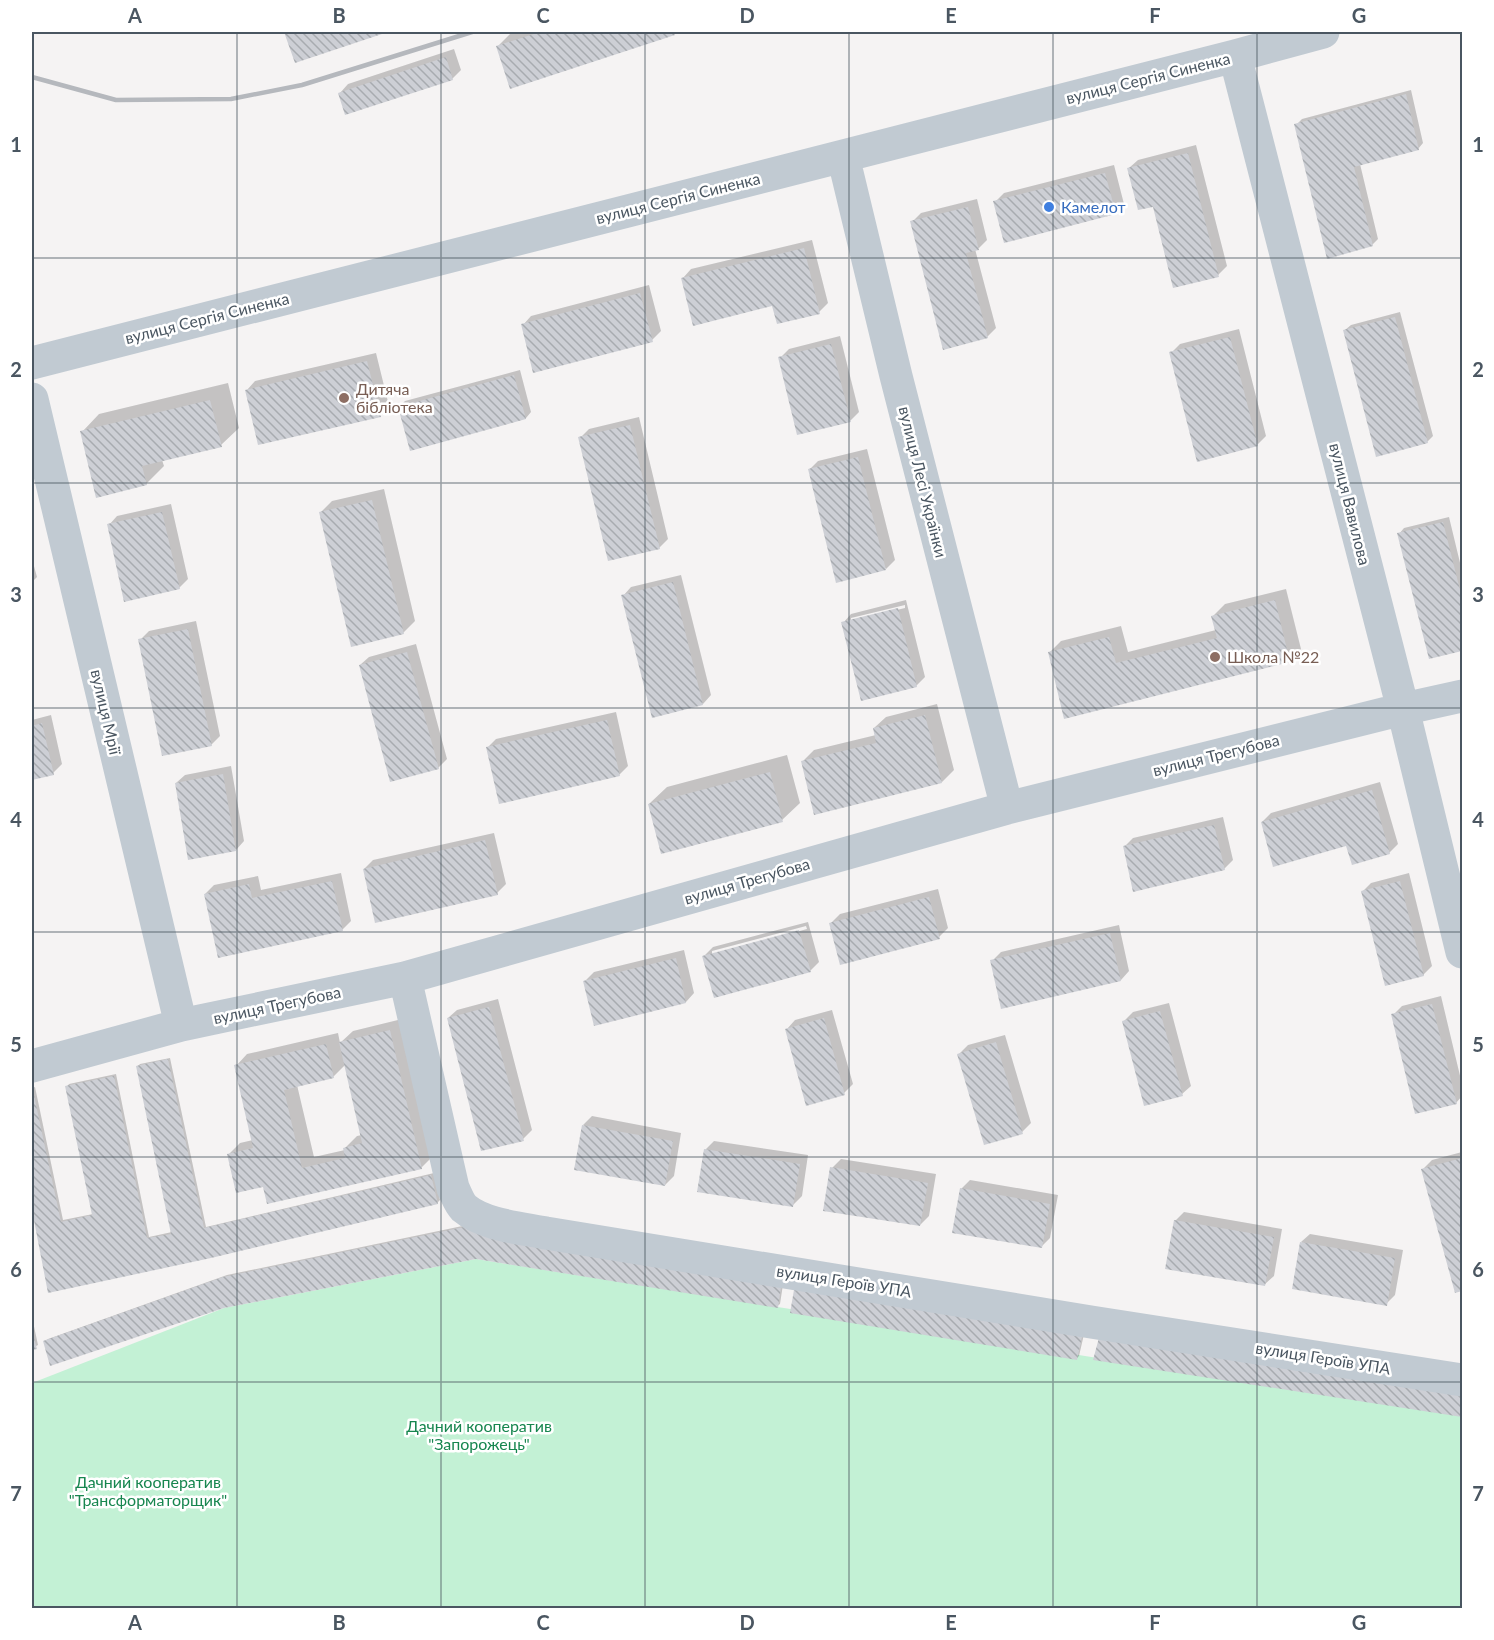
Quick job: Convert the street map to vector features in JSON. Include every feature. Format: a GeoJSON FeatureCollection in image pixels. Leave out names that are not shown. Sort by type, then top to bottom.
{"type":"FeatureCollection","features":[{"type":"Feature","properties":{"kind":"street","name":"вулиця Сергія Синенка"},"geometry":{"type":"LineString","coordinates":[[32,363],[1323,32]]}},
{"type":"Feature","properties":{"kind":"street","name":"вулиця Вавилова"},"geometry":{"type":"LineString","coordinates":[[1235,56],[1403,709],[1462,952]]}},
{"type":"Feature","properties":{"kind":"street","name":"вулиця Лесі Українки"},"geometry":{"type":"LineString","coordinates":[[843,156],[896,376],[1007,808]]}},
{"type":"Feature","properties":{"kind":"street","name":"вулиця Мрії"},"geometry":{"type":"LineString","coordinates":[[32,399],[181,1025]]}},
{"type":"Feature","properties":{"kind":"street","name":"вулиця Трегубова"},"geometry":{"type":"LineString","coordinates":[[32,1066],[181,1025],[405,978],[1007,808],[1462,696]]}},
{"type":"Feature","properties":{"kind":"street","name":"вулиця Героїв УПА"},"geometry":{"type":"LineString","coordinates":[[405,978],[453,1188],[462,1207],[477,1216],[546,1233],[1462,1380]]}},
{"type":"Feature","properties":{"kind":"green space","name":"Дачний кооператив \"Запорожець\""},"geometry":{"type":"Polygon","coordinates":[[[476,1259],[1462,1416],[1462,1608],[32,1608],[32,1383],[224,1308],[476,1259]]]}},
{"type":"Feature","properties":{"kind":"building"},"geometry":{"type":"Polygon","coordinates":[[[284,32],[388,32],[295,63],[284,32]]]}},
{"type":"Feature","properties":{"kind":"building"},"geometry":{"type":"Polygon","coordinates":[[[540,32],[673,32],[675,35],[510,89],[496,46],[540,32]]]}},
{"type":"Feature","properties":{"kind":"building"},"geometry":{"type":"Polygon","coordinates":[[[446,57],[453,80],[345,115],[338,93],[446,57]]]}},
{"type":"Feature","properties":{"kind":"building"},"geometry":{"type":"Polygon","coordinates":[[[1406,94],[1419,150],[1354,167],[1373,246],[1327,259],[1294,124],[1406,94]]]}},
{"type":"Feature","properties":{"kind":"building"},"geometry":{"type":"Polygon","coordinates":[[[1188,153],[1219,277],[1173,288],[1153,207],[1138,210],[1127,168],[1188,153]]]}},
{"type":"Feature","properties":{"kind":"building"},"geometry":{"type":"Polygon","coordinates":[[[1105,173],[1116,214],[1004,243],[993,201],[1105,173]]]}},
{"type":"Feature","properties":{"kind":"building"},"geometry":{"type":"Polygon","coordinates":[[[968,207],[979,250],[966,253],[988,338],[943,350],[910,221],[968,207]]]}},
{"type":"Feature","properties":{"kind":"building"},"geometry":{"type":"Polygon","coordinates":[[[804,248],[820,314],[777,324],[772,306],[693,326],[681,278],[804,248]]]}},
{"type":"Feature","properties":{"kind":"building"},"geometry":{"type":"Polygon","coordinates":[[[640,293],[653,342],[533,373],[521,324],[640,293]]]}},
{"type":"Feature","properties":{"kind":"building"},"geometry":{"type":"Polygon","coordinates":[[[1395,317],[1428,443],[1376,457],[1343,330],[1395,317]]]}},
{"type":"Feature","properties":{"kind":"building"},"geometry":{"type":"Polygon","coordinates":[[[1230,337],[1258,446],[1197,462],[1169,352],[1230,337]]]}},
{"type":"Feature","properties":{"kind":"building"},"geometry":{"type":"Polygon","coordinates":[[[831,344],[851,422],[797,435],[778,357],[831,344]]]}},
{"type":"Feature","properties":{"kind":"building"},"geometry":{"type":"Polygon","coordinates":[[[367,361],[381,417],[258,445],[245,390],[367,361]]]}},
{"type":"Feature","properties":{"kind":"building"},"geometry":{"type":"Polygon","coordinates":[[[514,375],[526,419],[410,451],[398,407],[514,375]]]}},
{"type":"Feature","properties":{"kind":"building"},"geometry":{"type":"Polygon","coordinates":[[[210,400],[222,447],[142,466],[147,485],[96,498],[80,431],[210,400]]]}},
{"type":"Feature","properties":{"kind":"building"},"geometry":{"type":"Polygon","coordinates":[[[630,425],[660,549],[608,561],[578,437],[630,425]]]}},
{"type":"Feature","properties":{"kind":"building"},"geometry":{"type":"Polygon","coordinates":[[[858,457],[886,570],[836,583],[808,469],[858,457]]]}},
{"type":"Feature","properties":{"kind":"building"},"geometry":{"type":"Polygon","coordinates":[[[372,500],[404,634],[351,647],[319,512],[372,500]]]}},
{"type":"Feature","properties":{"kind":"building"},"geometry":{"type":"Polygon","coordinates":[[[162,512],[180,589],[124,602],[107,524],[162,512]]]}},
{"type":"Feature","properties":{"kind":"building"},"geometry":{"type":"Polygon","coordinates":[[[1443,522],[1462,598],[1462,651],[1429,659],[1397,533],[1443,522]]]}},
{"type":"Feature","properties":{"kind":"building"},"geometry":{"type":"Polygon","coordinates":[[[673,582],[703,705],[652,718],[621,595],[673,582]]]}},
{"type":"Feature","properties":{"kind":"building","name":"Школа №22"},"geometry":{"type":"Polygon","coordinates":[[[1275,600],[1290,662],[1064,719],[1048,652],[1109,637],[1116,663],[1217,638],[1211,616],[1275,600]]]}},
{"type":"Feature","properties":{"kind":"building"},"geometry":{"type":"Polygon","coordinates":[[[898,608],[917,687],[861,701],[841,622],[898,608]]]}},
{"type":"Feature","properties":{"kind":"building"},"geometry":{"type":"Polygon","coordinates":[[[188,629],[212,746],[162,756],[138,639],[188,629]]]}},
{"type":"Feature","properties":{"kind":"building"},"geometry":{"type":"Polygon","coordinates":[[[407,652],[439,769],[390,782],[359,665],[407,652]]]}},
{"type":"Feature","properties":{"kind":"building"},"geometry":{"type":"Polygon","coordinates":[[[925,715],[942,783],[814,815],[801,761],[876,743],[873,728],[925,715]]]}},
{"type":"Feature","properties":{"kind":"building"},"geometry":{"type":"Polygon","coordinates":[[[607,720],[620,776],[499,804],[486,747],[607,720]]]}},
{"type":"Feature","properties":{"kind":"building"},"geometry":{"type":"Polygon","coordinates":[[[42,723],[54,775],[32,780],[32,726],[42,723]]]}},
{"type":"Feature","properties":{"kind":"building"},"geometry":{"type":"Polygon","coordinates":[[[770,772],[783,822],[661,854],[648,804],[770,772]]]}},
{"type":"Feature","properties":{"kind":"building"},"geometry":{"type":"Polygon","coordinates":[[[223,774],[236,851],[188,860],[175,783],[223,774]]]}},
{"type":"Feature","properties":{"kind":"building"},"geometry":{"type":"Polygon","coordinates":[[[1372,790],[1390,854],[1352,865],[1346,846],[1273,867],[1261,822],[1372,790]]]}},
{"type":"Feature","properties":{"kind":"building"},"geometry":{"type":"Polygon","coordinates":[[[1214,825],[1225,870],[1133,892],[1123,846],[1214,825]]]}},
{"type":"Feature","properties":{"kind":"building"},"geometry":{"type":"Polygon","coordinates":[[[485,840],[498,895],[375,923],[363,869],[485,840]]]}},
{"type":"Feature","properties":{"kind":"building"},"geometry":{"type":"Polygon","coordinates":[[[332,881],[343,931],[218,958],[204,894],[249,884],[252,898],[332,881]]]}},
{"type":"Feature","properties":{"kind":"building"},"geometry":{"type":"Polygon","coordinates":[[[1400,881],[1424,976],[1385,986],[1361,891],[1400,881]]]}},
{"type":"Feature","properties":{"kind":"building"},"geometry":{"type":"Polygon","coordinates":[[[929,897],[940,939],[840,965],[829,923],[929,897]]]}},
{"type":"Feature","properties":{"kind":"building"},"geometry":{"type":"Polygon","coordinates":[[[799,930],[811,972],[714,998],[702,956],[799,930]]]}},
{"type":"Feature","properties":{"kind":"building"},"geometry":{"type":"Polygon","coordinates":[[[1110,933],[1121,981],[1001,1009],[990,960],[1110,933]]]}},
{"type":"Feature","properties":{"kind":"building"},"geometry":{"type":"Polygon","coordinates":[[[676,958],[686,1003],[594,1026],[583,981],[676,958]]]}},
{"type":"Feature","properties":{"kind":"building"},"geometry":{"type":"Polygon","coordinates":[[[1432,1004],[1457,1104],[1415,1114],[1391,1014],[1432,1004]]]}},
{"type":"Feature","properties":{"kind":"building"},"geometry":{"type":"Polygon","coordinates":[[[489,1007],[524,1141],[481,1151],[447,1018],[489,1007]]]}},
{"type":"Feature","properties":{"kind":"building"},"geometry":{"type":"Polygon","coordinates":[[[1160,1011],[1183,1096],[1144,1106],[1122,1021],[1160,1011]]]}},
{"type":"Feature","properties":{"kind":"building"},"geometry":{"type":"Polygon","coordinates":[[[824,1018],[845,1095],[806,1106],[785,1029],[824,1018]]]}},
{"type":"Feature","properties":{"kind":"building"},"geometry":{"type":"Polygon","coordinates":[[[390,1030],[422,1169],[267,1204],[263,1187],[236,1193],[227,1154],[253,1148],[234,1065],[326,1044],[334,1078],[284,1090],[302,1168],[345,1158],[343,1148],[362,1143],[339,1042],[390,1030]]]}},
{"type":"Feature","properties":{"kind":"building"},"geometry":{"type":"Polygon","coordinates":[[[996,1042],[1023,1134],[984,1145],[957,1054],[996,1042]]]}},
{"type":"Feature","properties":{"kind":"building"},"geometry":{"type":"Polygon","coordinates":[[[168,1059],[204,1228],[431,1175],[438,1204],[211,1258],[48,1293],[32,1210],[32,1086],[61,1222],[92,1215],[65,1086],[114,1076],[147,1238],[171,1234],[136,1066],[168,1059]]]}},
{"type":"Feature","properties":{"kind":"building"},"geometry":{"type":"Polygon","coordinates":[[[582,1125],[673,1141],[665,1186],[574,1170],[582,1125]]]}},
{"type":"Feature","properties":{"kind":"building"},"geometry":{"type":"Polygon","coordinates":[[[704,1149],[800,1164],[793,1207],[697,1192],[704,1149]]]}},
{"type":"Feature","properties":{"kind":"building"},"geometry":{"type":"Polygon","coordinates":[[[1462,1158],[1462,1291],[1455,1293],[1421,1169],[1462,1158]]]}},
{"type":"Feature","properties":{"kind":"building"},"geometry":{"type":"Polygon","coordinates":[[[830,1167],[928,1183],[920,1226],[823,1211],[830,1167]]]}},
{"type":"Feature","properties":{"kind":"building"},"geometry":{"type":"Polygon","coordinates":[[[960,1188],[1050,1204],[1042,1248],[952,1233],[960,1188]]]}},
{"type":"Feature","properties":{"kind":"building"},"geometry":{"type":"Polygon","coordinates":[[[1174,1220],[1274,1237],[1265,1286],[1165,1269],[1174,1220]]]}},
{"type":"Feature","properties":{"kind":"building"},"geometry":{"type":"Polygon","coordinates":[[[469,1226],[782,1280],[778,1308],[476,1259],[224,1308],[50,1366],[43,1341],[223,1277],[469,1226]]]}},
{"type":"Feature","properties":{"kind":"building"},"geometry":{"type":"Polygon","coordinates":[[[1300,1242],[1395,1258],[1387,1306],[1292,1289],[1300,1242]]]}},
{"type":"Feature","properties":{"kind":"building"},"geometry":{"type":"Polygon","coordinates":[[[795,1284],[1083,1332],[1077,1360],[790,1313],[795,1284]]]}},
{"type":"Feature","properties":{"kind":"building"},"geometry":{"type":"Polygon","coordinates":[[[32,1331],[37,1349],[32,1350],[32,1331]]]}},
{"type":"Feature","properties":{"kind":"building"},"geometry":{"type":"Polygon","coordinates":[[[1100,1334],[1462,1387],[1462,1417],[1093,1360],[1100,1334]]]}},
{"type":"Feature","properties":{"kind":"railway"},"geometry":{"type":"LineString","coordinates":[[32,77],[116,100],[231,99],[302,85],[472,32]]}},
{"type":"Feature","properties":{"kind":"place","name":"Камелот"},"geometry":{"type":"Point","coordinates":[1049,207]}},
{"type":"Feature","properties":{"kind":"place","name":"Дитяча бібліотека"},"geometry":{"type":"Point","coordinates":[344,398]}},
{"type":"Feature","properties":{"kind":"place","name":"Школа №22"},"geometry":{"type":"Point","coordinates":[1215,657]}},
{"type":"Feature","properties":{"kind":"park label","name":"Дачний кооператив \"Трансформаторщик\""},"geometry":{"type":"Point","coordinates":[148,1491]}}]}
